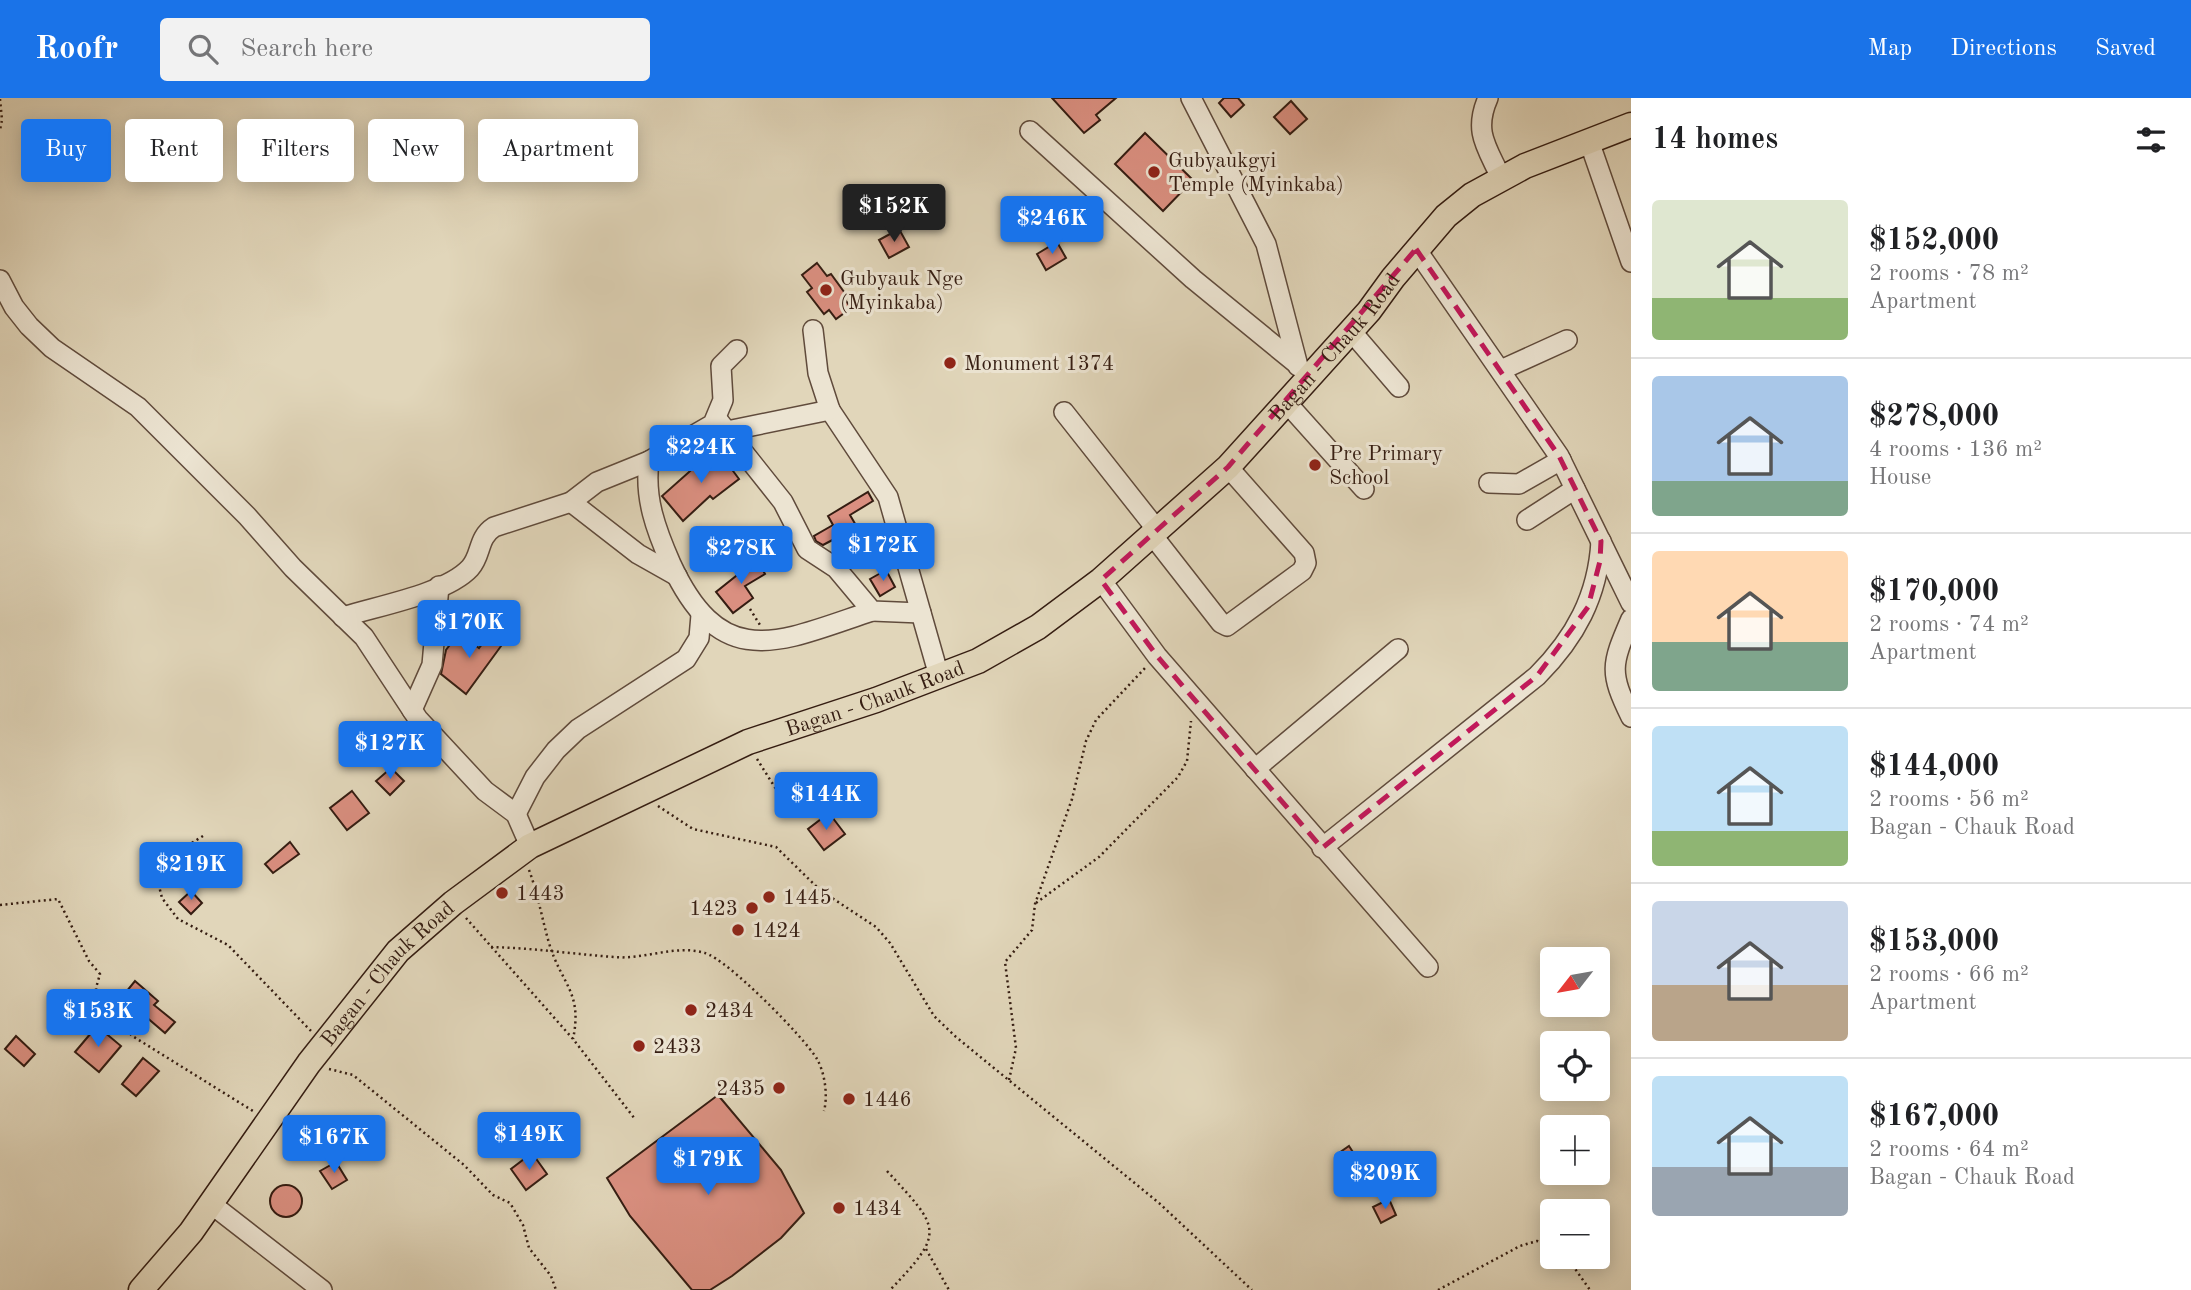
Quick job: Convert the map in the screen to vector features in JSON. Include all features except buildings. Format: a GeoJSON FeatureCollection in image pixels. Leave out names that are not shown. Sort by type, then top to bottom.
{"type":"FeatureCollection","features":[{"type":"Feature","properties":{"kind":"main road","name":"Bagan - Chauk Road"},"geometry":{"type":"LineString","coordinates":[[141,1290],[191,1232],[316,1054],[398,951],[453,903],[526,848],[748,742],[876,700],[978,661],[1038,627],[1101,580],[1228,467],[1286,402],[1300,374],[1351,331],[1416,249],[1446,216],[1472,195],[1501,178],[1631,125]]}},
{"type":"Feature","properties":{"kind":"main road"},"geometry":{"type":"LineString","coordinates":[[160,1290],[180,1261],[191,1232]]}},
{"type":"Feature","properties":{"kind":"street"},"geometry":{"type":"LineString","coordinates":[[1191,98],[1266,244],[1300,374]]}},
{"type":"Feature","properties":{"kind":"street"},"geometry":{"type":"LineString","coordinates":[[1488,98],[1479,121],[1501,178]]}},
{"type":"Feature","properties":{"kind":"street"},"geometry":{"type":"LineString","coordinates":[[1030,131],[1300,374]]}},
{"type":"Feature","properties":{"kind":"street"},"geometry":{"type":"LineString","coordinates":[[1588,141],[1631,262]]}},
{"type":"Feature","properties":{"kind":"street"},"geometry":{"type":"LineString","coordinates":[[1416,249],[1539,423],[1561,460],[1631,603]]}},
{"type":"Feature","properties":{"kind":"street"},"geometry":{"type":"LineString","coordinates":[[0,280],[13,307],[29,326],[52,348],[138,407],[364,637],[415,715],[485,791],[516,814],[526,848]]}},
{"type":"Feature","properties":{"kind":"street"},"geometry":{"type":"LineString","coordinates":[[813,330],[818,373],[830,410],[888,497],[939,676]]}},
{"type":"Feature","properties":{"kind":"street"},"geometry":{"type":"LineString","coordinates":[[1351,331],[1399,387]]}},
{"type":"Feature","properties":{"kind":"street"},"geometry":{"type":"LineString","coordinates":[[1500,370],[1567,341]]}},
{"type":"Feature","properties":{"kind":"street"},"geometry":{"type":"LineString","coordinates":[[737,350],[721,366],[722,425],[783,502],[807,549],[836,569],[872,611]]}},
{"type":"Feature","properties":{"kind":"street"},"geometry":{"type":"LineString","coordinates":[[1286,402],[1364,489]]}},
{"type":"Feature","properties":{"kind":"street"},"geometry":{"type":"LineString","coordinates":[[343,617],[439,586],[469,569],[480,541],[494,527],[571,502],[597,482],[649,461],[703,431],[722,425],[830,410]]}},
{"type":"Feature","properties":{"kind":"street"},"geometry":{"type":"LineString","coordinates":[[1065,412],[1221,623],[1227,626],[1302,571],[1306,562],[1304,553],[1228,467]]}},
{"type":"Feature","properties":{"kind":"street"},"geometry":{"type":"LineString","coordinates":[[1489,483],[1519,484],[1561,460]]}},
{"type":"Feature","properties":{"kind":"street"},"geometry":{"type":"LineString","coordinates":[[649,461],[646,484],[648,503],[677,576],[701,615],[720,631],[747,640],[784,640],[872,611],[921,612]]}},
{"type":"Feature","properties":{"kind":"street"},"geometry":{"type":"LineString","coordinates":[[1527,520],[1575,489]]}},
{"type":"Feature","properties":{"kind":"street"},"geometry":{"type":"LineString","coordinates":[[571,502],[638,554],[677,576]]}},
{"type":"Feature","properties":{"kind":"street"},"geometry":{"type":"LineString","coordinates":[[1322,848],[1537,677],[1557,656],[1588,607],[1598,577],[1601,541]]}},
{"type":"Feature","properties":{"kind":"street"},"geometry":{"type":"LineString","coordinates":[[1101,580],[1157,656],[1428,967]]}},
{"type":"Feature","properties":{"kind":"street"},"geometry":{"type":"LineString","coordinates":[[415,715],[432,665],[439,586]]}},
{"type":"Feature","properties":{"kind":"street"},"geometry":{"type":"LineString","coordinates":[[516,814],[536,777],[556,750],[589,722],[686,659],[699,638],[701,615]]}},
{"type":"Feature","properties":{"kind":"street"},"geometry":{"type":"LineString","coordinates":[[1631,619],[1616,655],[1614,673],[1616,687],[1631,718]]}},
{"type":"Feature","properties":{"kind":"street"},"geometry":{"type":"LineString","coordinates":[[1255,769],[1398,649]]}},
{"type":"Feature","properties":{"kind":"street"},"geometry":{"type":"LineString","coordinates":[[209,1203],[322,1290]]}},
{"type":"Feature","properties":{"kind":"path"},"geometry":{"type":"LineString","coordinates":[[0,99],[0,130]]}},
{"type":"Feature","properties":{"kind":"path"},"geometry":{"type":"LineString","coordinates":[[1009,1080],[1016,1048],[1005,962],[1032,930],[1035,904],[1072,799],[1086,741],[1096,720],[1157,656]]}},
{"type":"Feature","properties":{"kind":"path"},"geometry":{"type":"LineString","coordinates":[[1035,904],[1099,858],[1178,777],[1186,761],[1194,697]]}},
{"type":"Feature","properties":{"kind":"path"},"geometry":{"type":"LineString","coordinates":[[360,765],[415,715]]}},
{"type":"Feature","properties":{"kind":"path"},"geometry":{"type":"LineString","coordinates":[[748,742],[782,797],[802,817]]}},
{"type":"Feature","properties":{"kind":"path"},"geometry":{"type":"LineString","coordinates":[[642,793],[671,817],[693,829],[776,847],[820,890],[876,927],[890,943],[934,1016],[1159,1203],[1252,1290]]}},
{"type":"Feature","properties":{"kind":"path"},"geometry":{"type":"LineString","coordinates":[[203,836],[174,854],[158,869],[157,878],[162,898],[178,919],[228,945],[316,1054],[353,1075],[464,1165],[494,1195],[510,1203],[523,1224],[528,1248],[551,1276],[556,1290]]}},
{"type":"Feature","properties":{"kind":"path"},"geometry":{"type":"LineString","coordinates":[[526,848],[552,952],[575,997],[577,1019],[573,1039]]}},
{"type":"Feature","properties":{"kind":"path"},"geometry":{"type":"LineString","coordinates":[[0,905],[58,899],[89,961],[100,974],[96,988],[98,1007],[134,1037],[267,1121]]}},
{"type":"Feature","properties":{"kind":"path"},"geometry":{"type":"LineString","coordinates":[[453,903],[573,1039],[635,1119]]}},
{"type":"Feature","properties":{"kind":"path"},"geometry":{"type":"LineString","coordinates":[[491,947],[614,957],[646,957],[676,951],[705,953],[726,964],[818,1060],[827,1098],[824,1111]]}},
{"type":"Feature","properties":{"kind":"path"},"geometry":{"type":"LineString","coordinates":[[887,1171],[926,1214],[931,1237],[926,1249],[890,1290]]}},
{"type":"Feature","properties":{"kind":"path"},"geometry":{"type":"LineString","coordinates":[[1438,1290],[1520,1247],[1540,1242]]}},
{"type":"Feature","properties":{"kind":"path"},"geometry":{"type":"LineString","coordinates":[[926,1249],[949,1290]]}},
{"type":"Feature","properties":{"kind":"path"},"geometry":{"type":"LineString","coordinates":[[1575,1269],[1590,1290]]}},
{"type":"Feature","properties":{"kind":"highlighted area"},"geometry":{"type":"Polygon","coordinates":[[[1416,249],[1559,456],[1601,541],[1600,561],[1588,607],[1537,676],[1322,848],[1157,656],[1101,580],[1228,467],[1416,249]]]}},
{"type":"Feature","properties":{"kind":"place","name":"Gubyaukgyi Temple (Myinkaba)"},"geometry":{"type":"Point","coordinates":[1154,172]}},
{"type":"Feature","properties":{"kind":"place","name":"Gubyauk Nge (Myinkaba)"},"geometry":{"type":"Point","coordinates":[826,290]}},
{"type":"Feature","properties":{"kind":"place","name":"Monument 1374"},"geometry":{"type":"Point","coordinates":[950,363]}},
{"type":"Feature","properties":{"kind":"place","name":"Pre Primary School"},"geometry":{"type":"Point","coordinates":[1315,465]}},
{"type":"Feature","properties":{"kind":"place","name":"1443"},"geometry":{"type":"Point","coordinates":[502,893]}},
{"type":"Feature","properties":{"kind":"place","name":"1445"},"geometry":{"type":"Point","coordinates":[769,897]}},
{"type":"Feature","properties":{"kind":"place","name":"1423"},"geometry":{"type":"Point","coordinates":[752,908]}},
{"type":"Feature","properties":{"kind":"place","name":"1424"},"geometry":{"type":"Point","coordinates":[738,930]}},
{"type":"Feature","properties":{"kind":"place","name":"2434"},"geometry":{"type":"Point","coordinates":[691,1010]}},
{"type":"Feature","properties":{"kind":"place","name":"2433"},"geometry":{"type":"Point","coordinates":[639,1046]}},
{"type":"Feature","properties":{"kind":"place","name":"2435"},"geometry":{"type":"Point","coordinates":[779,1088]}},
{"type":"Feature","properties":{"kind":"place","name":"1446"},"geometry":{"type":"Point","coordinates":[849,1099]}},
{"type":"Feature","properties":{"kind":"place","name":"1434"},"geometry":{"type":"Point","coordinates":[839,1208]}}]}
